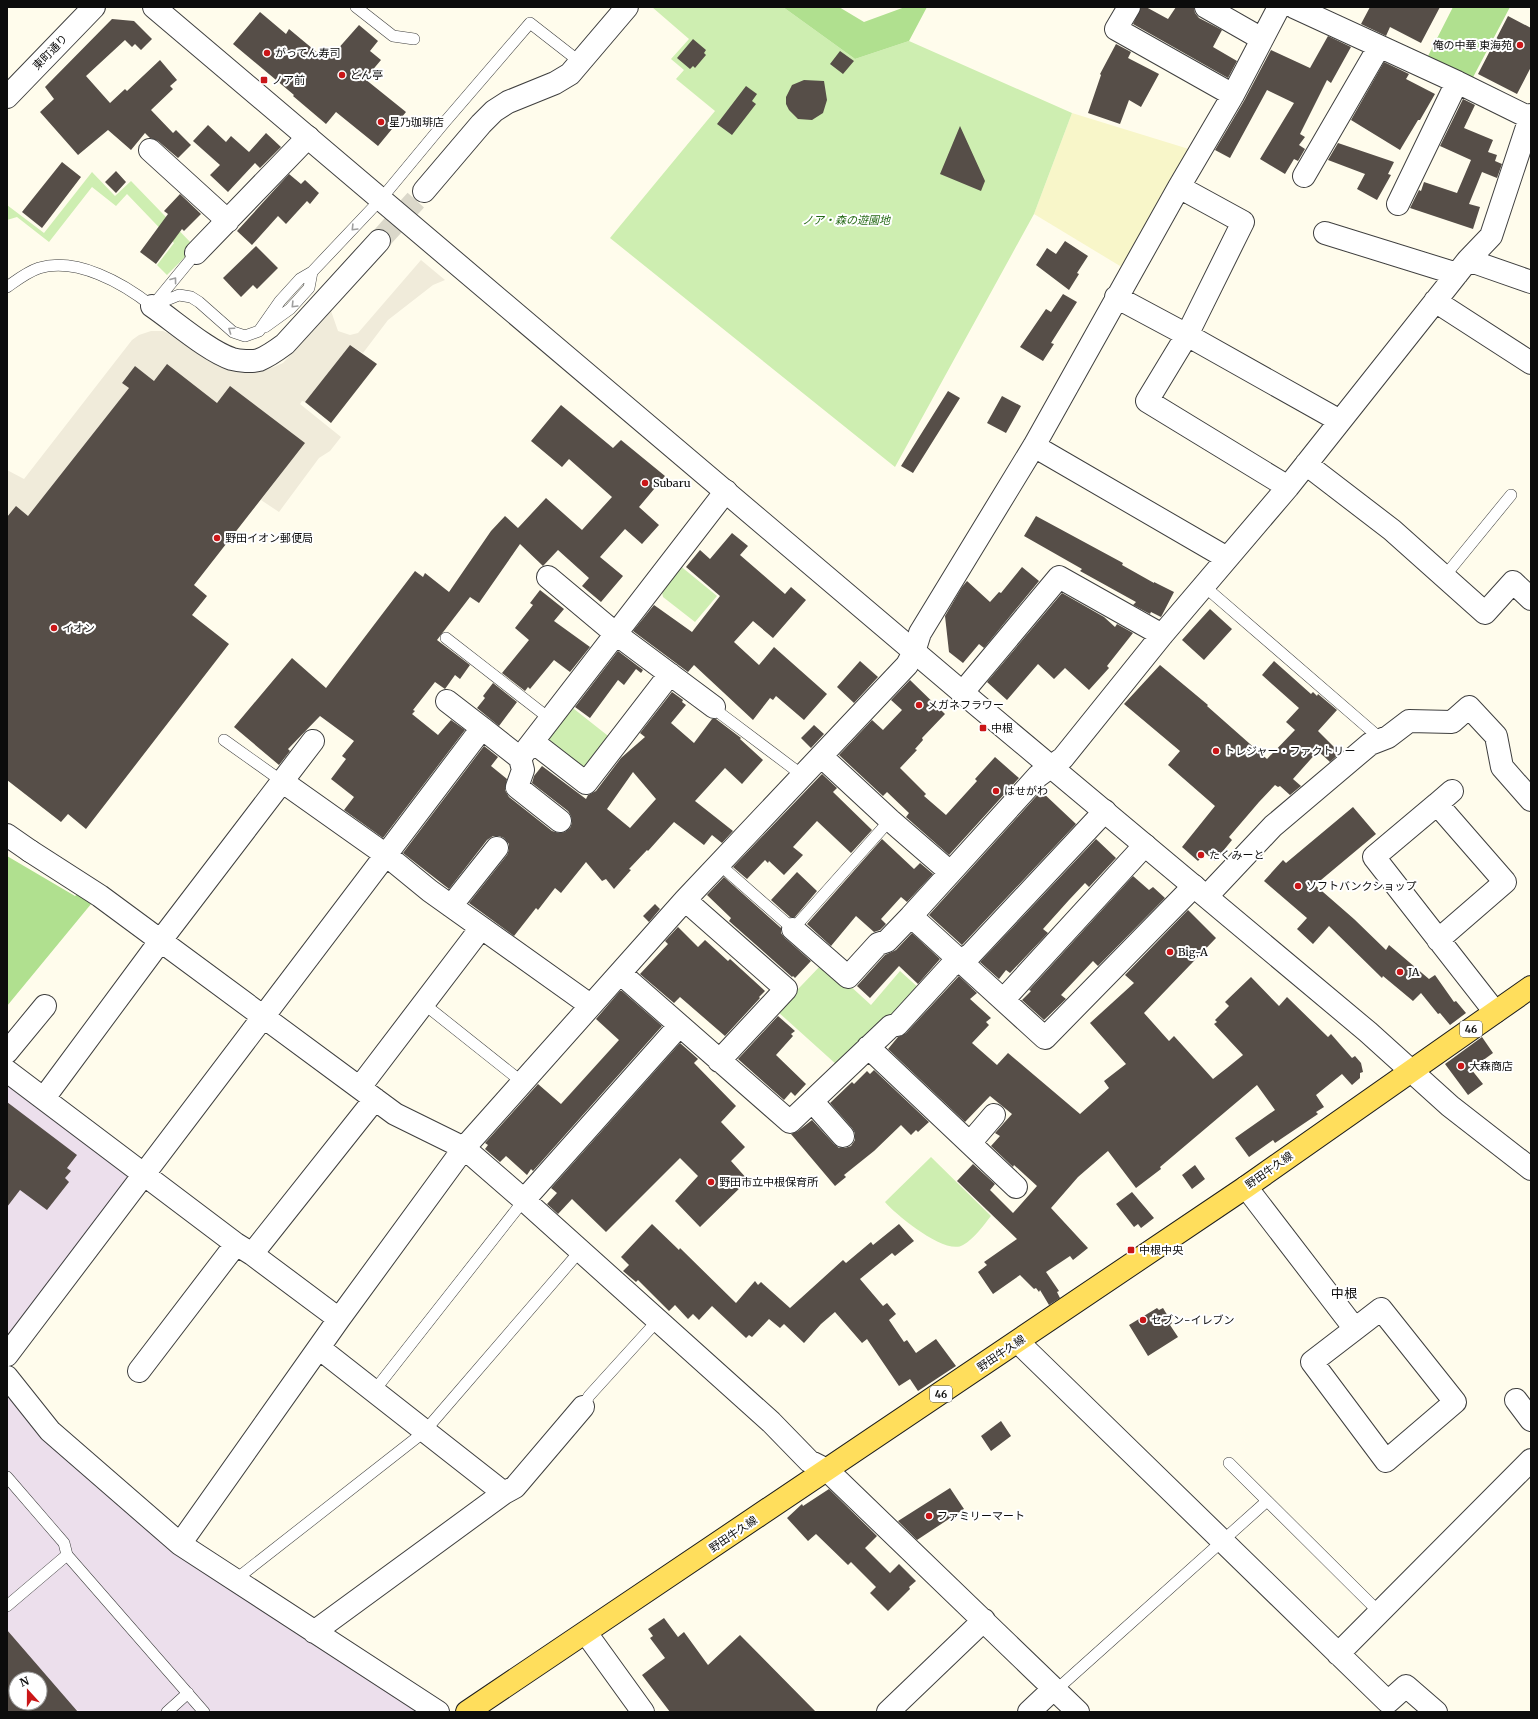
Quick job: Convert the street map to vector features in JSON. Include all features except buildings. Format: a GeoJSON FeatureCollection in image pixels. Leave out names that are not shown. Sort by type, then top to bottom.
{"type":"FeatureCollection","features":[{"type":"Feature","properties":{"kind":"main road","name":"野田牛久線"},"geometry":{"type":"LineString","coordinates":[[467,1712],[1246,1187],[1531,987]]}},
{"type":"Feature","properties":{"kind":"street","name":"東町通り"},"geometry":{"type":"LineString","coordinates":[[7,97],[94,7]]}},
{"type":"Feature","properties":{"kind":"street"},"geometry":{"type":"LineString","coordinates":[[154,7],[726,491],[962,693],[1362,1027],[1450,1106],[1531,1169]]}},
{"type":"Feature","properties":{"kind":"street"},"geometry":{"type":"LineString","coordinates":[[424,191],[481,124],[494,111],[508,102],[555,83],[570,74],[627,7]]}},
{"type":"Feature","properties":{"kind":"street"},"geometry":{"type":"LineString","coordinates":[[1129,7],[1116,29],[1233,94]]}},
{"type":"Feature","properties":{"kind":"street"},"geometry":{"type":"LineString","coordinates":[[1206,7],[1262,39]]}},
{"type":"Feature","properties":{"kind":"street"},"geometry":{"type":"LineString","coordinates":[[180,1544],[339,1319],[464,1148],[685,900],[907,665],[914,652],[920,633],[1034,446],[1116,298],[1233,94],[1279,7]]}},
{"type":"Feature","properties":{"kind":"street"},"geometry":{"type":"LineString","coordinates":[[793,929],[848,977],[878,944],[887,941],[1038,776],[1063,758],[1162,635],[1288,488],[1435,301],[1491,236],[1531,117],[1294,7]]}},
{"type":"Feature","properties":{"kind":"street"},"geometry":{"type":"LineString","coordinates":[[1304,176],[1379,47]]}},
{"type":"Feature","properties":{"kind":"street"},"geometry":{"type":"LineString","coordinates":[[1398,204],[1457,82]]}},
{"type":"Feature","properties":{"kind":"street"},"geometry":{"type":"LineString","coordinates":[[196,253],[308,137]]}},
{"type":"Feature","properties":{"kind":"street"},"geometry":{"type":"LineString","coordinates":[[150,150],[228,221]]}},
{"type":"Feature","properties":{"kind":"street"},"geometry":{"type":"LineString","coordinates":[[1179,187],[1243,222],[1187,335],[1147,401],[1288,488]]}},
{"type":"Feature","properties":{"kind":"street"},"geometry":{"type":"LineString","coordinates":[[1325,233],[1531,282]]}},
{"type":"Feature","properties":{"kind":"street"},"geometry":{"type":"LineString","coordinates":[[152,306],[206,345],[232,359],[244,361],[258,360],[285,344],[379,241]]}},
{"type":"Feature","properties":{"kind":"street"},"geometry":{"type":"LineString","coordinates":[[1116,298],[1187,335],[1340,421]]}},
{"type":"Feature","properties":{"kind":"street"},"geometry":{"type":"LineString","coordinates":[[1435,301],[1531,363]]}},
{"type":"Feature","properties":{"kind":"street"},"geometry":{"type":"LineString","coordinates":[[1034,446],[1227,558]]}},
{"type":"Feature","properties":{"kind":"street"},"geometry":{"type":"LineString","coordinates":[[1306,464],[1392,530],[1484,613],[1513,582],[1531,600]]}},
{"type":"Feature","properties":{"kind":"street"},"geometry":{"type":"LineString","coordinates":[[560,821],[517,787],[523,770],[526,750],[726,491]]}},
{"type":"Feature","properties":{"kind":"street"},"geometry":{"type":"LineString","coordinates":[[548,577],[616,634],[714,707]]}},
{"type":"Feature","properties":{"kind":"street"},"geometry":{"type":"LineString","coordinates":[[962,693],[1058,577],[1162,635]]}},
{"type":"Feature","properties":{"kind":"street"},"geometry":{"type":"LineString","coordinates":[[448,701],[482,728],[586,783],[670,674]]}},
{"type":"Feature","properties":{"kind":"street"},"geometry":{"type":"LineString","coordinates":[[911,916],[959,961],[1004,999],[1045,1038],[1200,891],[1273,826],[1370,744],[1388,737],[1409,721],[1452,722],[1469,707],[1496,736],[1502,767],[1531,800]]}},
{"type":"Feature","properties":{"kind":"street"},"geometry":{"type":"LineString","coordinates":[[7,1355],[482,728]]}},
{"type":"Feature","properties":{"kind":"street"},"geometry":{"type":"LineString","coordinates":[[44,1098],[161,940],[313,741]]}},
{"type":"Feature","properties":{"kind":"street"},"geometry":{"type":"LineString","coordinates":[[821,756],[890,820],[950,872]]}},
{"type":"Feature","properties":{"kind":"street"},"geometry":{"type":"LineString","coordinates":[[283,782],[386,854],[430,891],[590,1005]]}},
{"type":"Feature","properties":{"kind":"street"},"geometry":{"type":"LineString","coordinates":[[1438,940],[1504,882],[1444,797],[1374,857],[1438,940],[1495,1012]]}},
{"type":"Feature","properties":{"kind":"street"},"geometry":{"type":"LineString","coordinates":[[620,973],[790,1122],[891,1026],[897,1025],[950,967],[971,954],[1105,811]]}},
{"type":"Feature","properties":{"kind":"street"},"geometry":{"type":"LineString","coordinates":[[7,835],[100,896],[395,1114],[464,1148],[771,1422],[809,1461],[826,1470],[984,1620],[1078,1712]]}},
{"type":"Feature","properties":{"kind":"street"},"geometry":{"type":"LineString","coordinates":[[1004,999],[1145,845]]}},
{"type":"Feature","properties":{"kind":"street"},"geometry":{"type":"LineString","coordinates":[[451,906],[497,848]]}},
{"type":"Feature","properties":{"kind":"street"},"geometry":{"type":"LineString","coordinates":[[685,900],[786,989],[719,1061]]}},
{"type":"Feature","properties":{"kind":"street"},"geometry":{"type":"LineString","coordinates":[[139,1371],[244,1249],[368,1093],[424,1004],[481,928]]}},
{"type":"Feature","properties":{"kind":"street"},"geometry":{"type":"LineString","coordinates":[[7,1052],[45,1006]]}},
{"type":"Feature","properties":{"kind":"street"},"geometry":{"type":"LineString","coordinates":[[524,1200],[679,1026]]}},
{"type":"Feature","properties":{"kind":"street"},"geometry":{"type":"LineString","coordinates":[[868,1048],[1016,1187]]}},
{"type":"Feature","properties":{"kind":"street"},"geometry":{"type":"LineString","coordinates":[[7,1071],[339,1319]]}},
{"type":"Feature","properties":{"kind":"street"},"geometry":{"type":"LineString","coordinates":[[812,1101],[843,1136]]}},
{"type":"Feature","properties":{"kind":"street"},"geometry":{"type":"LineString","coordinates":[[970,1143],[994,1115]]}},
{"type":"Feature","properties":{"kind":"street"},"geometry":{"type":"LineString","coordinates":[[1246,1187],[1355,1329]]}},
{"type":"Feature","properties":{"kind":"street"},"geometry":{"type":"LineString","coordinates":[[1381,1309],[1455,1402],[1386,1460],[1312,1362],[1355,1329],[1381,1309]]}},
{"type":"Feature","properties":{"kind":"street"},"geometry":{"type":"LineString","coordinates":[[1018,1342],[1388,1702],[1406,1686],[1436,1712]]}},
{"type":"Feature","properties":{"kind":"street"},"geometry":{"type":"LineString","coordinates":[[319,1348],[424,1432],[504,1493]]}},
{"type":"Feature","properties":{"kind":"street"},"geometry":{"type":"LineString","coordinates":[[7,1377],[50,1431],[180,1544],[438,1712]]}},
{"type":"Feature","properties":{"kind":"street"},"geometry":{"type":"LineString","coordinates":[[1516,1400],[1531,1420]]}},
{"type":"Feature","properties":{"kind":"street"},"geometry":{"type":"LineString","coordinates":[[314,1632],[504,1493],[515,1487],[583,1407]]}},
{"type":"Feature","properties":{"kind":"street"},"geometry":{"type":"LineString","coordinates":[[1338,1654],[1531,1460]]}},
{"type":"Feature","properties":{"kind":"street"},"geometry":{"type":"LineString","coordinates":[[888,1712],[984,1620]]}},
{"type":"Feature","properties":{"kind":"street"},"geometry":{"type":"LineString","coordinates":[[586,1633],[643,1712]]}},
{"type":"Feature","properties":{"kind":"street"},"geometry":{"type":"LineString","coordinates":[[1029,1712],[1047,1695],[1055,1691]]}},
{"type":"Feature","properties":{"kind":"lane"},"geometry":{"type":"LineString","coordinates":[[356,7],[394,36],[414,39]]}},
{"type":"Feature","properties":{"kind":"lane"},"geometry":{"type":"LineString","coordinates":[[152,306],[179,295],[199,302],[233,332],[245,336],[259,331],[280,301],[300,279],[312,272],[382,199],[444,123],[530,23],[580,62]]}},
{"type":"Feature","properties":{"kind":"lane"},"geometry":{"type":"LineString","coordinates":[[152,306],[196,253]]}},
{"type":"Feature","properties":{"kind":"lane"},"geometry":{"type":"LineString","coordinates":[[7,287],[38,268],[55,265],[70,266],[106,278],[143,298],[152,306]]}},
{"type":"Feature","properties":{"kind":"lane"},"geometry":{"type":"LineString","coordinates":[[1444,577],[1511,495]]}},
{"type":"Feature","properties":{"kind":"lane"},"geometry":{"type":"LineString","coordinates":[[1204,586],[1381,740]]}},
{"type":"Feature","properties":{"kind":"lane"},"geometry":{"type":"LineString","coordinates":[[446,638],[550,719]]}},
{"type":"Feature","properties":{"kind":"lane"},"geometry":{"type":"LineString","coordinates":[[714,707],[721,714],[802,775]]}},
{"type":"Feature","properties":{"kind":"lane"},"geometry":{"type":"LineString","coordinates":[[224,740],[283,782]]}},
{"type":"Feature","properties":{"kind":"lane"},"geometry":{"type":"LineString","coordinates":[[719,864],[793,929],[890,820]]}},
{"type":"Feature","properties":{"kind":"lane"},"geometry":{"type":"LineString","coordinates":[[424,1004],[522,1082]]}},
{"type":"Feature","properties":{"kind":"lane"},"geometry":{"type":"LineString","coordinates":[[374,1392],[524,1200]]}},
{"type":"Feature","properties":{"kind":"lane"},"geometry":{"type":"LineString","coordinates":[[235,1580],[424,1432],[580,1251]]}},
{"type":"Feature","properties":{"kind":"lane"},"geometry":{"type":"LineString","coordinates":[[583,1407],[590,1396],[658,1320]]}},
{"type":"Feature","properties":{"kind":"lane"},"geometry":{"type":"LineString","coordinates":[[1229,1463],[1379,1612]]}},
{"type":"Feature","properties":{"kind":"lane"},"geometry":{"type":"LineString","coordinates":[[7,1477],[64,1543],[67,1555],[204,1712]]}},
{"type":"Feature","properties":{"kind":"lane"},"geometry":{"type":"LineString","coordinates":[[1055,1691],[1267,1501]]}},
{"type":"Feature","properties":{"kind":"lane"},"geometry":{"type":"LineString","coordinates":[[7,1606],[67,1555]]}},
{"type":"Feature","properties":{"kind":"lane"},"geometry":{"type":"LineString","coordinates":[[167,1712],[188,1693]]}},
{"type":"Feature","properties":{"kind":"shaded area"},"geometry":{"type":"Polygon","coordinates":[[[1072,113],[1192,150],[1125,269],[1034,214],[1072,113]]]}},
{"type":"Feature","properties":{"kind":"shaded area"},"geometry":{"type":"Polygon","coordinates":[[[421,260],[445,280],[433,285],[388,320],[363,353],[350,345],[305,402],[302,401],[300,404],[341,437],[330,451],[319,458],[279,512],[261,500],[304,443],[230,387],[217,403],[154,381],[135,366],[122,383],[129,388],[28,516],[9,515],[7,513],[7,470],[24,479],[132,340],[139,335],[151,331],[163,331],[175,336],[216,365],[237,372],[251,373],[269,369],[283,363],[331,311],[338,331],[350,335],[358,333],[421,260]]]}},
{"type":"Feature","properties":{"kind":"shaded area"},"geometry":{"type":"Polygon","coordinates":[[[7,1079],[136,1176],[7,1346],[7,1079]]]}},
{"type":"Feature","properties":{"kind":"shaded area"},"geometry":{"type":"Polygon","coordinates":[[[7,1388],[40,1431],[422,1712],[7,1712],[7,1388]]]}},
{"type":"Feature","properties":{"kind":"green space","name":"ノア・森の遊園地"},"geometry":{"type":"Polygon","coordinates":[[[652,7],[783,7],[855,59],[909,41],[1072,113],[1034,214],[895,467],[610,238],[715,111],[676,79],[684,70],[671,59],[689,39],[652,7]]]}},
{"type":"Feature","properties":{"kind":"green space"},"geometry":{"type":"Polygon","coordinates":[[[783,7],[839,7],[864,22],[905,7],[927,7],[909,41],[855,59],[783,7]]]}},
{"type":"Feature","properties":{"kind":"green space"},"geometry":{"type":"Polygon","coordinates":[[[1453,7],[1510,7],[1470,83],[1425,62],[1453,7]]]}},
{"type":"Feature","properties":{"kind":"green space"},"geometry":{"type":"Polygon","coordinates":[[[92,172],[115,196],[131,181],[195,247],[167,275],[157,265],[174,243],[127,194],[116,206],[92,187],[49,242],[17,217],[7,220],[7,205],[44,233],[92,172]]]}},
{"type":"Feature","properties":{"kind":"green space"},"geometry":{"type":"Polygon","coordinates":[[[678,564],[717,596],[695,622],[663,597],[661,588],[678,564]]]}},
{"type":"Feature","properties":{"kind":"green space"},"geometry":{"type":"Polygon","coordinates":[[[569,705],[612,739],[587,772],[540,741],[569,705]]]}},
{"type":"Feature","properties":{"kind":"green space"},"geometry":{"type":"Polygon","coordinates":[[[7,856],[75,896],[82,891],[96,898],[7,1006],[7,856]]]}},
{"type":"Feature","properties":{"kind":"green space"},"geometry":{"type":"Polygon","coordinates":[[[824,962],[871,1005],[900,971],[921,990],[837,1065],[777,1011],[824,962]]]}},
{"type":"Feature","properties":{"kind":"green space"},"geometry":{"type":"Polygon","coordinates":[[[931,1157],[991,1216],[975,1236],[963,1245],[955,1247],[945,1245],[934,1240],[899,1216],[885,1202],[931,1157]]]}},
{"type":"Feature","properties":{"kind":"tunnel"},"geometry":{"type":"LineString","coordinates":[[379,241],[424,191]]}},
{"type":"Feature","properties":{"kind":"place","name":"俺の中華 東海苑"},"geometry":{"type":"Point","coordinates":[1520,45]}},
{"type":"Feature","properties":{"kind":"place","name":"がってん寿司"},"geometry":{"type":"Point","coordinates":[267,53]}},
{"type":"Feature","properties":{"kind":"place","name":"どん亭"},"geometry":{"type":"Point","coordinates":[342,75]}},
{"type":"Feature","properties":{"kind":"place","name":"ノア前"},"geometry":{"type":"Point","coordinates":[264,80]}},
{"type":"Feature","properties":{"kind":"place","name":"星乃珈琲店"},"geometry":{"type":"Point","coordinates":[381,122]}},
{"type":"Feature","properties":{"kind":"place","name":"Subaru"},"geometry":{"type":"Point","coordinates":[645,483]}},
{"type":"Feature","properties":{"kind":"place","name":"野田イオン郵便局"},"geometry":{"type":"Point","coordinates":[217,538]}},
{"type":"Feature","properties":{"kind":"place","name":"イオン"},"geometry":{"type":"Point","coordinates":[54,628]}},
{"type":"Feature","properties":{"kind":"place","name":"メガネフラワー"},"geometry":{"type":"Point","coordinates":[919,705]}},
{"type":"Feature","properties":{"kind":"place","name":"中根"},"geometry":{"type":"Point","coordinates":[983,728]}},
{"type":"Feature","properties":{"kind":"place","name":"トレジャー・ファクトリー"},"geometry":{"type":"Point","coordinates":[1216,751]}},
{"type":"Feature","properties":{"kind":"place","name":"はせがわ"},"geometry":{"type":"Point","coordinates":[996,791]}},
{"type":"Feature","properties":{"kind":"place","name":"たくみーと"},"geometry":{"type":"Point","coordinates":[1201,855]}},
{"type":"Feature","properties":{"kind":"place","name":"ソフトバンクショップ"},"geometry":{"type":"Point","coordinates":[1298,886]}},
{"type":"Feature","properties":{"kind":"place","name":"Big-A"},"geometry":{"type":"Point","coordinates":[1170,952]}},
{"type":"Feature","properties":{"kind":"place","name":"JA"},"geometry":{"type":"Point","coordinates":[1400,972]}},
{"type":"Feature","properties":{"kind":"place","name":"大森商店"},"geometry":{"type":"Point","coordinates":[1461,1066]}},
{"type":"Feature","properties":{"kind":"place","name":"野田市立中根保育所"},"geometry":{"type":"Point","coordinates":[711,1182]}},
{"type":"Feature","properties":{"kind":"place","name":"中根中央"},"geometry":{"type":"Point","coordinates":[1131,1250]}},
{"type":"Feature","properties":{"kind":"place","name":"セブン-イレブン"},"geometry":{"type":"Point","coordinates":[1143,1320]}},
{"type":"Feature","properties":{"kind":"place","name":"ファミリーマート"},"geometry":{"type":"Point","coordinates":[929,1516]}},
{"type":"Feature","properties":{"kind":"district","name":"中根"},"geometry":{"type":"Point","coordinates":[1344,1293]}}]}
